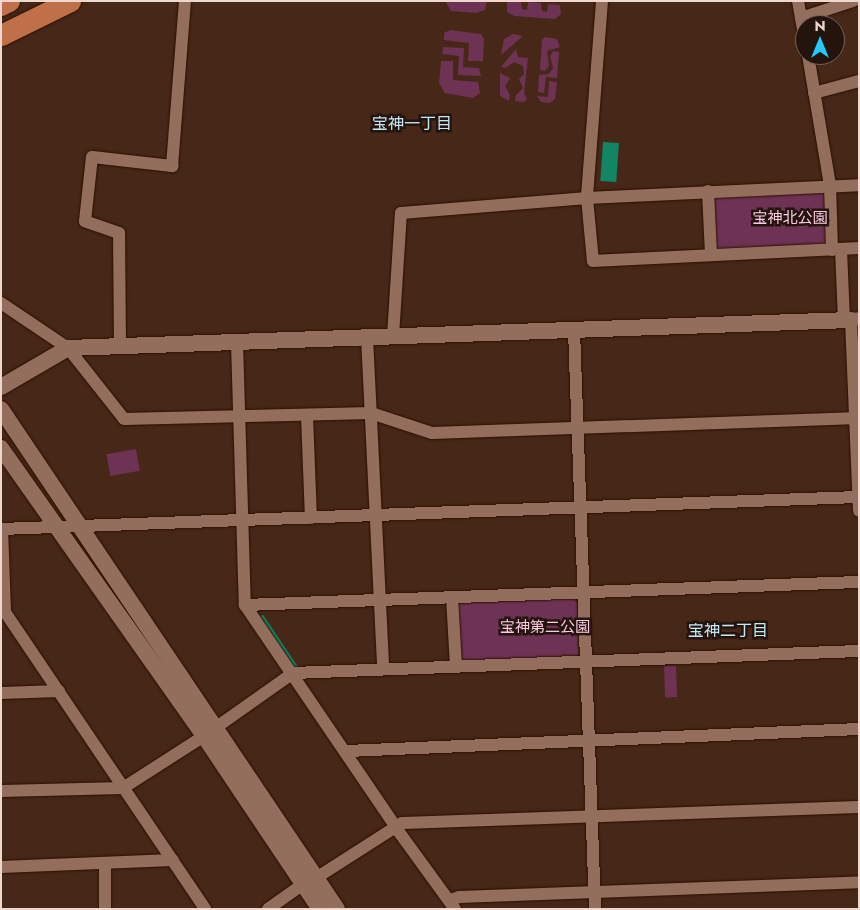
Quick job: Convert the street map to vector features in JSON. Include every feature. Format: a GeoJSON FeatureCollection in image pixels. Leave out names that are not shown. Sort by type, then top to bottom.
{"type":"FeatureCollection","features":[{"type":"Feature","properties":{"kind":"highway"},"geometry":{"type":"LineString","coordinates":[[1,5],[9,1]]}},
{"type":"Feature","properties":{"kind":"highway"},"geometry":{"type":"LineString","coordinates":[[1,35],[70,1]]}},
{"type":"Feature","properties":{"kind":"street"},"geometry":{"type":"LineString","coordinates":[[120,346],[119,233],[85,221],[92,157],[172,166],[185,1]]}},
{"type":"Feature","properties":{"kind":"street"},"geometry":{"type":"LineString","coordinates":[[602,1],[587,198],[593,261],[859,248]]}},
{"type":"Feature","properties":{"kind":"street"},"geometry":{"type":"LineString","coordinates":[[798,1],[800,15]]}},
{"type":"Feature","properties":{"kind":"street"},"geometry":{"type":"LineString","coordinates":[[810,15],[853,1]]}},
{"type":"Feature","properties":{"kind":"street"},"geometry":{"type":"LineString","coordinates":[[810,65],[830,184],[837,249],[851,319],[856,378],[859,511]]}},
{"type":"Feature","properties":{"kind":"street"},"geometry":{"type":"LineString","coordinates":[[814,93],[859,81]]}},
{"type":"Feature","properties":{"kind":"street"},"geometry":{"type":"LineString","coordinates":[[393,336],[401,213],[587,198],[859,184]]}},
{"type":"Feature","properties":{"kind":"street"},"geometry":{"type":"LineString","coordinates":[[708,191],[711,255]]}},
{"type":"Feature","properties":{"kind":"street"},"geometry":{"type":"LineString","coordinates":[[1,303],[68,348],[124,419],[371,413],[432,433],[857,418]]}},
{"type":"Feature","properties":{"kind":"street"},"geometry":{"type":"LineString","coordinates":[[1,387],[68,348],[851,319]]}},
{"type":"Feature","properties":{"kind":"street"},"geometry":{"type":"LineString","coordinates":[[574,330],[595,909]]}},
{"type":"Feature","properties":{"kind":"street"},"geometry":{"type":"LineString","coordinates":[[367,337],[383,669]]}},
{"type":"Feature","properties":{"kind":"street"},"geometry":{"type":"LineString","coordinates":[[237,342],[245,605],[347,751],[395,826],[453,905],[459,897],[859,882]]}},
{"type":"Feature","properties":{"kind":"street"},"geometry":{"type":"LineString","coordinates":[[1,409],[310,881],[337,909]]}},
{"type":"Feature","properties":{"kind":"street"},"geometry":{"type":"LineString","coordinates":[[307,415],[311,518]]}},
{"type":"Feature","properties":{"kind":"street"},"geometry":{"type":"LineString","coordinates":[[1,448],[211,732]]}},
{"type":"Feature","properties":{"kind":"street"},"geometry":{"type":"LineString","coordinates":[[205,909],[59,691],[3,612],[2,529],[858,498]]}},
{"type":"Feature","properties":{"kind":"street"},"geometry":{"type":"LineString","coordinates":[[245,605],[859,582]]}},
{"type":"Feature","properties":{"kind":"street"},"geometry":{"type":"LineString","coordinates":[[452,597],[456,666]]}},
{"type":"Feature","properties":{"kind":"street"},"geometry":{"type":"LineString","coordinates":[[1,791],[123,788],[211,732],[293,673],[859,651]]}},
{"type":"Feature","properties":{"kind":"street"},"geometry":{"type":"LineString","coordinates":[[1,693],[59,691]]}},
{"type":"Feature","properties":{"kind":"street"},"geometry":{"type":"LineString","coordinates":[[347,751],[589,739],[859,729]]}},
{"type":"Feature","properties":{"kind":"street"},"geometry":{"type":"LineString","coordinates":[[268,909],[402,822],[859,807]]}},
{"type":"Feature","properties":{"kind":"street"},"geometry":{"type":"LineString","coordinates":[[1,867],[173,860]]}},
{"type":"Feature","properties":{"kind":"street"},"geometry":{"type":"LineString","coordinates":[[105,863],[105,909]]}},
{"type":"Feature","properties":{"kind":"street"},"geometry":{"type":"LineString","coordinates":[[310,881],[320,909]]}},
{"type":"Feature","properties":{"kind":"green space"},"geometry":{"type":"Polygon","coordinates":[[[445,1],[487,1],[485,10],[476,13],[451,11],[445,1]]]}},
{"type":"Feature","properties":{"kind":"green space"},"geometry":{"type":"Polygon","coordinates":[[[507,1],[521,2],[522,9],[527,10],[528,2],[541,3],[542,11],[547,12],[548,4],[560,5],[561,14],[555,19],[514,16],[507,12],[507,1]]]}},
{"type":"Feature","properties":{"kind":"green space"},"geometry":{"type":"Polygon","coordinates":[[[450,30],[481,34],[484,39],[483,61],[468,61],[469,43],[444,40],[444,33],[450,30]]]}},
{"type":"Feature","properties":{"kind":"green space"},"geometry":{"type":"Polygon","coordinates":[[[513,34],[523,36],[501,55],[504,39],[513,34]]]}},
{"type":"Feature","properties":{"kind":"green space"},"geometry":{"type":"Polygon","coordinates":[[[545,37],[557,39],[560,47],[547,51],[549,66],[545,71],[540,70],[542,40],[545,37]]]}},
{"type":"Feature","properties":{"kind":"green space"},"geometry":{"type":"Polygon","coordinates":[[[443,47],[464,48],[463,67],[479,68],[481,76],[458,75],[459,56],[442,54],[443,47]]]}},
{"type":"Feature","properties":{"kind":"green space"},"geometry":{"type":"Polygon","coordinates":[[[516,49],[518,57],[528,58],[524,93],[527,99],[524,102],[515,101],[516,95],[523,88],[519,79],[524,74],[523,66],[514,62],[506,68],[501,67],[516,49]]]}},
{"type":"Feature","properties":{"kind":"green space"},"geometry":{"type":"Polygon","coordinates":[[[553,51],[559,52],[557,78],[546,77],[544,93],[538,92],[539,75],[549,74],[553,68],[550,56],[553,51]]]}},
{"type":"Feature","properties":{"kind":"green space"},"geometry":{"type":"Polygon","coordinates":[[[441,61],[453,61],[453,80],[478,82],[480,93],[473,98],[445,93],[439,83],[441,61]]]}},
{"type":"Feature","properties":{"kind":"green space"},"geometry":{"type":"Polygon","coordinates":[[[500,73],[510,78],[505,86],[510,95],[509,101],[500,96],[500,73]]]}},
{"type":"Feature","properties":{"kind":"green space"},"geometry":{"type":"Polygon","coordinates":[[[549,81],[557,82],[555,99],[550,103],[541,102],[537,96],[548,97],[549,81]]]}},
{"type":"Feature","properties":{"kind":"green space","name":"宝神北公園"},"geometry":{"type":"Polygon","coordinates":[[[819,191],[825,194],[827,241],[824,245],[715,249],[712,201],[715,195],[819,191]]]}},
{"type":"Feature","properties":{"kind":"green space"},"geometry":{"type":"Polygon","coordinates":[[[136,449],[140,471],[110,476],[106,454],[136,449]]]}},
{"type":"Feature","properties":{"kind":"green space","name":"宝神第二公園"},"geometry":{"type":"Polygon","coordinates":[[[573,598],[577,603],[578,654],[575,657],[463,661],[458,656],[456,605],[461,602],[573,598]]]}},
{"type":"Feature","properties":{"kind":"green space"},"geometry":{"type":"Polygon","coordinates":[[[664,666],[676,666],[677,697],[665,697],[664,666]]]}},
{"type":"Feature","properties":{"kind":"shaded area"},"geometry":{"type":"Polygon","coordinates":[[[603,142],[619,143],[616,182],[600,181],[603,142]]]}},
{"type":"Feature","properties":{"kind":"waterway"},"geometry":{"type":"LineString","coordinates":[[262,616],[297,668]]}},
{"type":"Feature","properties":{"kind":"district","name":"宝神一丁目"},"geometry":{"type":"Point","coordinates":[412,124]}},
{"type":"Feature","properties":{"kind":"district","name":"宝神二丁目"},"geometry":{"type":"Point","coordinates":[728,631]}}]}
